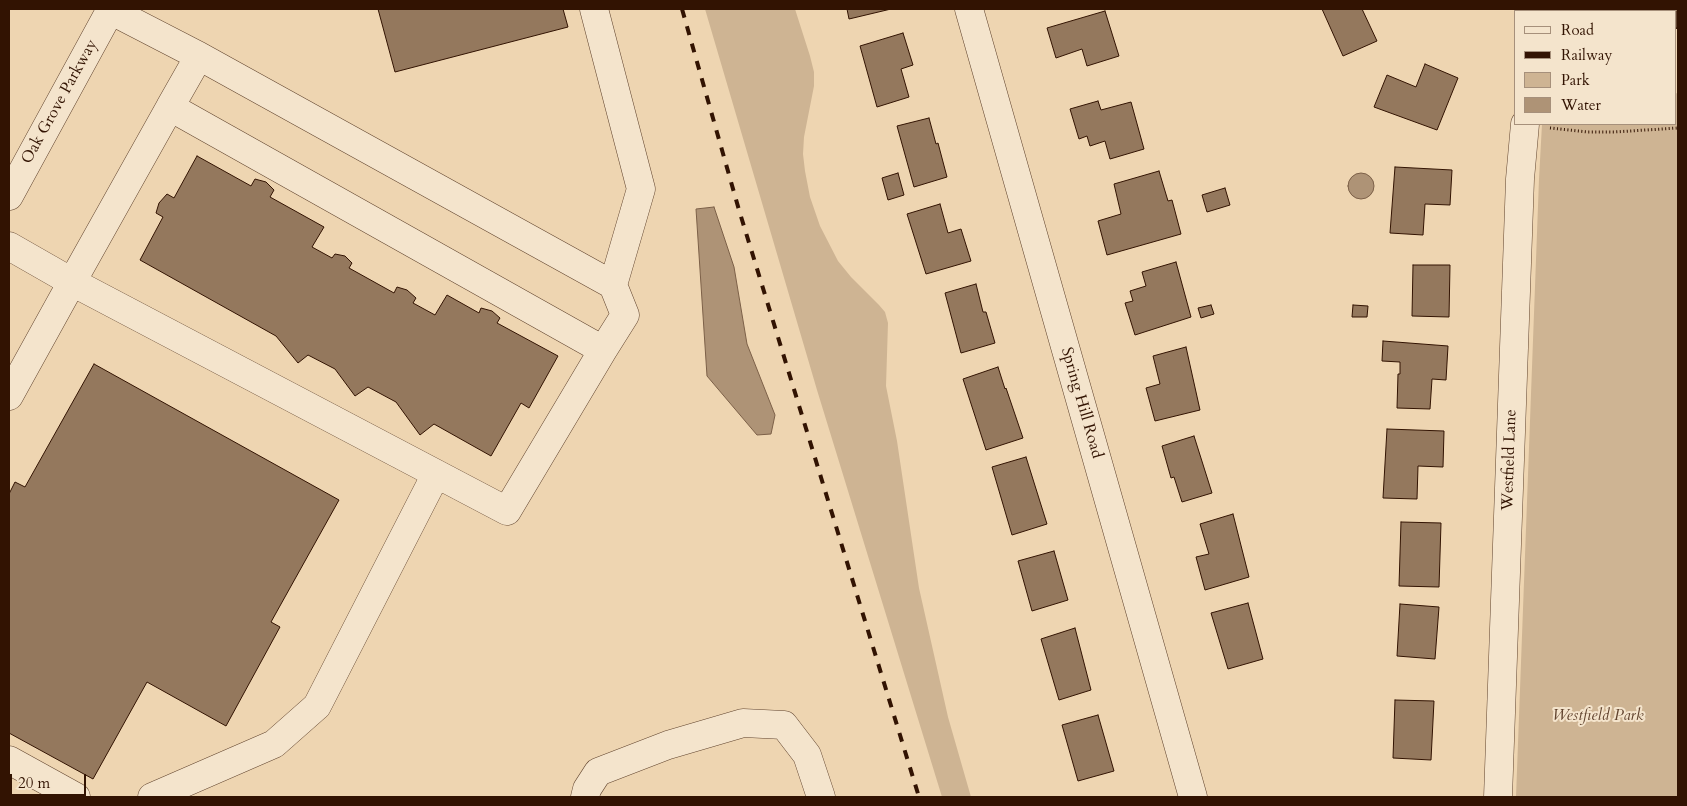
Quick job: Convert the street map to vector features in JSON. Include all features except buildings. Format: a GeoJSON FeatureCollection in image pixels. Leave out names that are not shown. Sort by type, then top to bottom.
{"type":"FeatureCollection","features":[{"type":"Feature","properties":{"kind":"street"},"geometry":{"type":"LineString","coordinates":[[9,246],[72,282],[507,511],[625,315],[613,285],[641,188],[594,9]]}},
{"type":"Feature","properties":{"kind":"street","name":"Spring Hill Road"},"geometry":{"type":"LineString","coordinates":[[969,9],[1193,797]]}},
{"type":"Feature","properties":{"kind":"street"},"geometry":{"type":"LineString","coordinates":[[110,10],[199,56],[613,285]]}},
{"type":"Feature","properties":{"kind":"street","name":"Oak Grove Parkway"},"geometry":{"type":"LineString","coordinates":[[9,196],[110,10]]}},
{"type":"Feature","properties":{"kind":"street"},"geometry":{"type":"LineString","coordinates":[[9,396],[199,56]]}},
{"type":"Feature","properties":{"kind":"street"},"geometry":{"type":"LineString","coordinates":[[170,107],[603,350]]}},
{"type":"Feature","properties":{"kind":"street","name":"Westfield Lane"},"geometry":{"type":"LineString","coordinates":[[1498,797],[1520,178],[1525,125]]}},
{"type":"Feature","properties":{"kind":"street"},"geometry":{"type":"LineString","coordinates":[[152,797],[274,744],[317,706],[436,474]]}},
{"type":"Feature","properties":{"kind":"street"},"geometry":{"type":"LineString","coordinates":[[585,797],[587,788],[598,772],[668,745],[743,723],[784,725],[807,755],[821,797]]}},
{"type":"Feature","properties":{"kind":"street"},"geometry":{"type":"LineString","coordinates":[[9,760],[76,797]]}},
{"type":"Feature","properties":{"kind":"path"},"geometry":{"type":"LineString","coordinates":[[1525,125],[1604,132],[1634,132],[1678,128]]}},
{"type":"Feature","properties":{"kind":"green space"},"geometry":{"type":"Polygon","coordinates":[[[705,9],[795,9],[814,72],[814,86],[804,137],[803,154],[810,197],[820,226],[838,261],[885,312],[888,323],[886,386],[897,441],[919,588],[948,717],[971,797],[942,797],[817,390],[705,9]]]}},
{"type":"Feature","properties":{"kind":"green space","name":"Westfield Park"},"geometry":{"type":"Polygon","coordinates":[[[1678,94],[1678,797],[1516,797],[1542,125],[1677,125],[1678,94]]]}},
{"type":"Feature","properties":{"kind":"water"},"geometry":{"type":"Polygon","coordinates":[[[1361,173],[1371,176],[1374,186],[1371,196],[1361,199],[1351,196],[1348,186],[1351,176],[1361,173]]]}},
{"type":"Feature","properties":{"kind":"water"},"geometry":{"type":"Polygon","coordinates":[[[714,207],[734,267],[747,344],[775,415],[771,434],[757,435],[707,376],[696,209],[714,207]]]}},
{"type":"Feature","properties":{"kind":"railway"},"geometry":{"type":"LineString","coordinates":[[682,9],[739,210],[919,797]]}}]}
